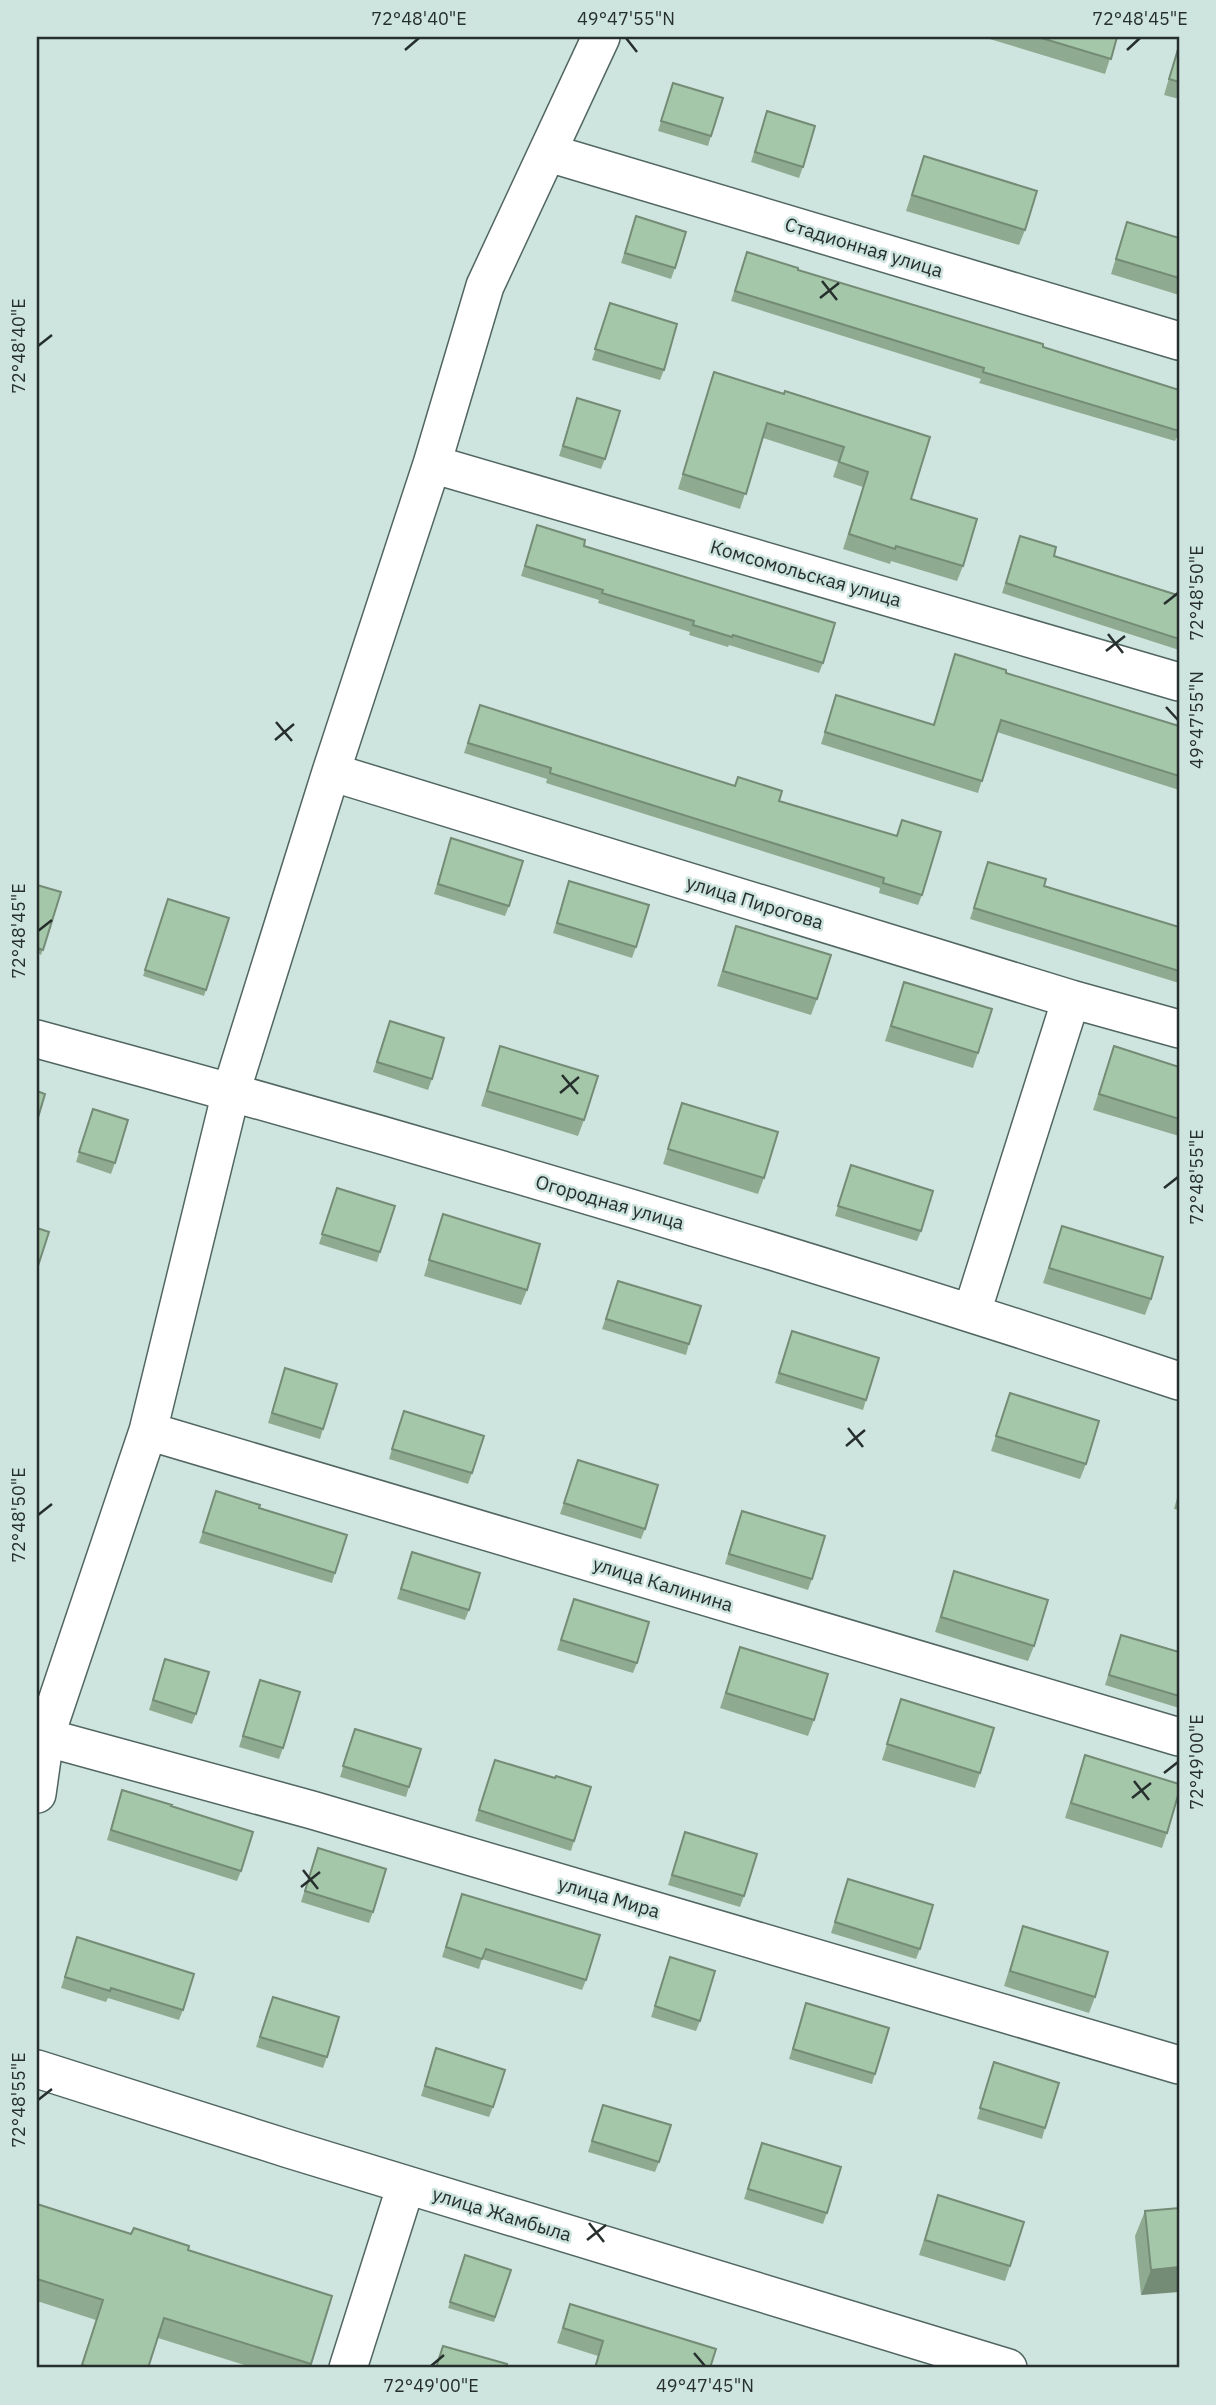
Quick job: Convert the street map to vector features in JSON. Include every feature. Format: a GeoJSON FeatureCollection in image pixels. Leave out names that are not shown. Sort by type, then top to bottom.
{"type":"FeatureCollection","features":[{"type":"Feature","properties":{"kind":"street"},"geometry":{"type":"LineString","coordinates":[[37,1794],[41,1736],[148,1431],[231,1092],[331,772],[432,464],[485,286],[601,37]]}},
{"type":"Feature","properties":{"kind":"street","name":"Стадионная улица"},"geometry":{"type":"LineString","coordinates":[[549,153],[1179,341]]}},
{"type":"Feature","properties":{"kind":"street","name":"Комсомольская улица"},"geometry":{"type":"LineString","coordinates":[[432,464],[1179,682]]}},
{"type":"Feature","properties":{"kind":"street","name":"улица Пирогова"},"geometry":{"type":"LineString","coordinates":[[331,772],[1071,999],[1179,1029]]}},
{"type":"Feature","properties":{"kind":"street"},"geometry":{"type":"LineString","coordinates":[[972,1312],[1071,999]]}},
{"type":"Feature","properties":{"kind":"street","name":"Огородная улица"},"geometry":{"type":"LineString","coordinates":[[37,1039],[636,1209],[972,1312],[1179,1381]]}},
{"type":"Feature","properties":{"kind":"street","name":"улица Калинина"},"geometry":{"type":"LineString","coordinates":[[148,1431],[1179,1737]]}},
{"type":"Feature","properties":{"kind":"street","name":"улица Мира"},"geometry":{"type":"LineString","coordinates":[[41,1736],[312,1810],[1179,2064]]}},
{"type":"Feature","properties":{"kind":"street","name":"улица Жамбыла"},"geometry":{"type":"LineString","coordinates":[[37,2069],[406,2185],[1009,2368]]}},
{"type":"Feature","properties":{"kind":"street"},"geometry":{"type":"LineString","coordinates":[[348,2368],[406,2185]]}},
{"type":"Feature","properties":{"kind":"building"},"geometry":{"type":"Polygon","coordinates":[[[1038,37],[1117,37],[1111,59],[1038,37]]]}},
{"type":"Feature","properties":{"kind":"building"},"geometry":{"type":"Polygon","coordinates":[[[1179,46],[1179,82],[1169,79],[1179,46]]]}},
{"type":"Feature","properties":{"kind":"building"},"geometry":{"type":"Polygon","coordinates":[[[673,83],[723,98],[711,136],[661,121],[673,83]]]}},
{"type":"Feature","properties":{"kind":"building"},"geometry":{"type":"Polygon","coordinates":[[[767,111],[815,126],[803,167],[755,152],[767,111]]]}},
{"type":"Feature","properties":{"kind":"building"},"geometry":{"type":"Polygon","coordinates":[[[924,156],[1037,191],[1025,230],[912,195],[924,156]]]}},
{"type":"Feature","properties":{"kind":"building"},"geometry":{"type":"Polygon","coordinates":[[[636,216],[686,232],[675,268],[625,253],[636,216]]]}},
{"type":"Feature","properties":{"kind":"building"},"geometry":{"type":"Polygon","coordinates":[[[1127,222],[1179,238],[1179,278],[1116,259],[1127,222]]]}},
{"type":"Feature","properties":{"kind":"building"},"geometry":{"type":"Polygon","coordinates":[[[747,252],[1043,344],[1043,347],[1179,390],[1179,431],[983,372],[984,368],[735,291],[747,252]]]}},
{"type":"Feature","properties":{"kind":"building"},"geometry":{"type":"Polygon","coordinates":[[[610,303],[677,324],[664,370],[595,349],[610,303]]]}},
{"type":"Feature","properties":{"kind":"building"},"geometry":{"type":"Polygon","coordinates":[[[714,372],[784,394],[785,391],[930,437],[911,499],[977,519],[963,566],[849,534],[868,472],[839,462],[844,447],[767,423],[746,494],[683,474],[714,372]]]}},
{"type":"Feature","properties":{"kind":"building"},"geometry":{"type":"Polygon","coordinates":[[[577,398],[620,411],[605,459],[563,446],[577,398]]]}},
{"type":"Feature","properties":{"kind":"building"},"geometry":{"type":"Polygon","coordinates":[[[537,525],[585,540],[584,546],[835,623],[823,663],[693,625],[694,621],[525,566],[537,525]]]}},
{"type":"Feature","properties":{"kind":"building"},"geometry":{"type":"Polygon","coordinates":[[[1020,536],[1056,547],[1054,556],[1177,595],[1179,588],[1179,639],[1006,583],[1020,536]]]}},
{"type":"Feature","properties":{"kind":"building"},"geometry":{"type":"Polygon","coordinates":[[[955,654],[1006,670],[1006,673],[1179,726],[1179,776],[1001,720],[982,781],[825,732],[836,695],[934,725],[955,654]]]}},
{"type":"Feature","properties":{"kind":"building"},"geometry":{"type":"Polygon","coordinates":[[[480,705],[735,786],[738,777],[782,791],[779,801],[897,836],[902,820],[941,832],[922,895],[883,883],[884,878],[550,773],[551,768],[468,743],[480,705]]]}},
{"type":"Feature","properties":{"kind":"building"},"geometry":{"type":"Polygon","coordinates":[[[451,838],[523,861],[509,906],[438,884],[451,838]]]}},
{"type":"Feature","properties":{"kind":"building"},"geometry":{"type":"Polygon","coordinates":[[[988,862],[1046,879],[1044,886],[1179,927],[1179,971],[974,908],[988,862]]]}},
{"type":"Feature","properties":{"kind":"building"},"geometry":{"type":"Polygon","coordinates":[[[569,881],[649,905],[636,947],[557,923],[569,881]]]}},
{"type":"Feature","properties":{"kind":"building"},"geometry":{"type":"Polygon","coordinates":[[[37,885],[61,892],[43,950],[37,948],[37,885]]]}},
{"type":"Feature","properties":{"kind":"building"},"geometry":{"type":"Polygon","coordinates":[[[168,899],[229,918],[206,990],[145,970],[168,899]]]}},
{"type":"Feature","properties":{"kind":"building"},"geometry":{"type":"Polygon","coordinates":[[[736,926],[831,955],[817,999],[723,971],[736,926]]]}},
{"type":"Feature","properties":{"kind":"building"},"geometry":{"type":"Polygon","coordinates":[[[904,982],[992,1009],[978,1053],[891,1026],[904,982]]]}},
{"type":"Feature","properties":{"kind":"building"},"geometry":{"type":"Polygon","coordinates":[[[390,1021],[444,1038],[432,1079],[377,1062],[390,1021]]]}},
{"type":"Feature","properties":{"kind":"building"},"geometry":{"type":"Polygon","coordinates":[[[500,1046],[598,1076],[584,1120],[487,1091],[500,1046]]]}},
{"type":"Feature","properties":{"kind":"building"},"geometry":{"type":"Polygon","coordinates":[[[1114,1046],[1179,1067],[1179,1119],[1099,1094],[1114,1046]]]}},
{"type":"Feature","properties":{"kind":"building"},"geometry":{"type":"Polygon","coordinates":[[[37,1091],[45,1094],[37,1121],[37,1091]]]}},
{"type":"Feature","properties":{"kind":"building"},"geometry":{"type":"Polygon","coordinates":[[[682,1103],[778,1132],[764,1178],[668,1149],[682,1103]]]}},
{"type":"Feature","properties":{"kind":"building"},"geometry":{"type":"Polygon","coordinates":[[[93,1109],[128,1120],[115,1163],[79,1152],[93,1109]]]}},
{"type":"Feature","properties":{"kind":"building"},"geometry":{"type":"Polygon","coordinates":[[[851,1165],[933,1191],[921,1231],[838,1206],[851,1165]]]}},
{"type":"Feature","properties":{"kind":"building"},"geometry":{"type":"Polygon","coordinates":[[[337,1188],[395,1206],[380,1252],[322,1234],[337,1188]]]}},
{"type":"Feature","properties":{"kind":"building"},"geometry":{"type":"Polygon","coordinates":[[[443,1214],[540,1244],[527,1290],[429,1260],[443,1214]]]}},
{"type":"Feature","properties":{"kind":"building"},"geometry":{"type":"Polygon","coordinates":[[[1062,1226],[1163,1257],[1151,1299],[1049,1268],[1062,1226]]]}},
{"type":"Feature","properties":{"kind":"building"},"geometry":{"type":"Polygon","coordinates":[[[37,1228],[49,1232],[37,1269],[37,1228]]]}},
{"type":"Feature","properties":{"kind":"building"},"geometry":{"type":"Polygon","coordinates":[[[618,1281],[701,1306],[689,1344],[606,1319],[618,1281]]]}},
{"type":"Feature","properties":{"kind":"building"},"geometry":{"type":"Polygon","coordinates":[[[792,1331],[879,1358],[866,1400],[779,1373],[792,1331]]]}},
{"type":"Feature","properties":{"kind":"building"},"geometry":{"type":"Polygon","coordinates":[[[285,1368],[337,1384],[323,1429],[272,1413],[285,1368]]]}},
{"type":"Feature","properties":{"kind":"building"},"geometry":{"type":"Polygon","coordinates":[[[1010,1393],[1099,1421],[1086,1464],[996,1436],[1010,1393]]]}},
{"type":"Feature","properties":{"kind":"building"},"geometry":{"type":"Polygon","coordinates":[[[404,1411],[484,1436],[472,1473],[392,1449],[404,1411]]]}},
{"type":"Feature","properties":{"kind":"building"},"geometry":{"type":"Polygon","coordinates":[[[578,1460],[658,1485],[645,1529],[564,1503],[578,1460]]]}},
{"type":"Feature","properties":{"kind":"building"},"geometry":{"type":"Polygon","coordinates":[[[216,1491],[260,1505],[259,1508],[347,1535],[335,1573],[203,1532],[216,1491]]]}},
{"type":"Feature","properties":{"kind":"building"},"geometry":{"type":"Polygon","coordinates":[[[742,1511],[825,1536],[812,1579],[729,1554],[742,1511]]]}},
{"type":"Feature","properties":{"kind":"building"},"geometry":{"type":"Polygon","coordinates":[[[412,1552],[480,1573],[469,1610],[401,1589],[412,1552]]]}},
{"type":"Feature","properties":{"kind":"building"},"geometry":{"type":"Polygon","coordinates":[[[954,1571],[1048,1600],[1034,1646],[941,1617],[954,1571]]]}},
{"type":"Feature","properties":{"kind":"building"},"geometry":{"type":"Polygon","coordinates":[[[574,1599],[649,1622],[637,1663],[561,1640],[574,1599]]]}},
{"type":"Feature","properties":{"kind":"building"},"geometry":{"type":"Polygon","coordinates":[[[1121,1635],[1179,1652],[1179,1696],[1109,1675],[1121,1635]]]}},
{"type":"Feature","properties":{"kind":"building"},"geometry":{"type":"Polygon","coordinates":[[[740,1647],[828,1674],[814,1720],[726,1693],[740,1647]]]}},
{"type":"Feature","properties":{"kind":"building"},"geometry":{"type":"Polygon","coordinates":[[[165,1659],[209,1672],[196,1714],[153,1700],[165,1659]]]}},
{"type":"Feature","properties":{"kind":"building"},"geometry":{"type":"Polygon","coordinates":[[[260,1680],[300,1692],[283,1748],[243,1736],[260,1680]]]}},
{"type":"Feature","properties":{"kind":"building"},"geometry":{"type":"Polygon","coordinates":[[[901,1699],[994,1728],[980,1773],[887,1744],[901,1699]]]}},
{"type":"Feature","properties":{"kind":"building"},"geometry":{"type":"Polygon","coordinates":[[[355,1729],[421,1749],[409,1787],[343,1766],[355,1729]]]}},
{"type":"Feature","properties":{"kind":"building"},"geometry":{"type":"Polygon","coordinates":[[[1085,1755],[1179,1784],[1167,1833],[1071,1803],[1085,1755]]]}},
{"type":"Feature","properties":{"kind":"building"},"geometry":{"type":"Polygon","coordinates":[[[495,1760],[591,1787],[574,1841],[479,1810],[495,1760]]]}},
{"type":"Feature","properties":{"kind":"building"},"geometry":{"type":"Polygon","coordinates":[[[122,1790],[253,1832],[241,1871],[111,1830],[122,1790]]]}},
{"type":"Feature","properties":{"kind":"building"},"geometry":{"type":"Polygon","coordinates":[[[685,1832],[757,1854],[744,1896],[672,1875],[685,1832]]]}},
{"type":"Feature","properties":{"kind":"building"},"geometry":{"type":"Polygon","coordinates":[[[318,1848],[386,1869],[373,1912],[305,1891],[318,1848]]]}},
{"type":"Feature","properties":{"kind":"building"},"geometry":{"type":"Polygon","coordinates":[[[848,1879],[933,1905],[920,1949],[835,1922],[848,1879]]]}},
{"type":"Feature","properties":{"kind":"building"},"geometry":{"type":"Polygon","coordinates":[[[462,1894],[600,1935],[586,1980],[486,1949],[482,1959],[446,1947],[462,1894]]]}},
{"type":"Feature","properties":{"kind":"building"},"geometry":{"type":"Polygon","coordinates":[[[1023,1926],[1108,1952],[1095,1997],[1010,1971],[1023,1926]]]}},
{"type":"Feature","properties":{"kind":"building"},"geometry":{"type":"Polygon","coordinates":[[[77,1937],[194,1974],[183,2010],[65,1977],[77,1937]]]}},
{"type":"Feature","properties":{"kind":"building"},"geometry":{"type":"Polygon","coordinates":[[[670,1957],[715,1971],[700,2021],[655,2006],[670,1957]]]}},
{"type":"Feature","properties":{"kind":"building"},"geometry":{"type":"Polygon","coordinates":[[[273,1997],[339,2017],[327,2057],[260,2037],[273,1997]]]}},
{"type":"Feature","properties":{"kind":"building"},"geometry":{"type":"Polygon","coordinates":[[[806,2003],[889,2028],[875,2074],[793,2049],[806,2003]]]}},
{"type":"Feature","properties":{"kind":"building"},"geometry":{"type":"Polygon","coordinates":[[[436,2048],[505,2070],[493,2107],[425,2086],[436,2048]]]}},
{"type":"Feature","properties":{"kind":"building"},"geometry":{"type":"Polygon","coordinates":[[[994,2062],[1059,2083],[1045,2128],[980,2108],[994,2062]]]}},
{"type":"Feature","properties":{"kind":"building"},"geometry":{"type":"Polygon","coordinates":[[[603,2105],[671,2125],[659,2162],[592,2141],[603,2105]]]}},
{"type":"Feature","properties":{"kind":"building"},"geometry":{"type":"Polygon","coordinates":[[[762,2143],[841,2167],[827,2213],[748,2189],[762,2143]]]}},
{"type":"Feature","properties":{"kind":"building"},"geometry":{"type":"Polygon","coordinates":[[[938,2195],[1024,2222],[1010,2266],[925,2240],[938,2195]]]}},
{"type":"Feature","properties":{"kind":"building"},"geometry":{"type":"Polygon","coordinates":[[[37,2204],[131,2234],[134,2228],[189,2246],[188,2250],[332,2296],[311,2364],[164,2318],[148,2368],[93,2368],[82,2365],[103,2300],[37,2279],[37,2204]]]}},
{"type":"Feature","properties":{"kind":"building"},"geometry":{"type":"Polygon","coordinates":[[[1179,2208],[1179,2267],[1151,2270],[1145,2211],[1179,2208]]]}},
{"type":"Feature","properties":{"kind":"building"},"geometry":{"type":"Polygon","coordinates":[[[465,2255],[511,2270],[495,2317],[450,2302],[465,2255]]]}},
{"type":"Feature","properties":{"kind":"building"},"geometry":{"type":"Polygon","coordinates":[[[570,2304],[716,2349],[710,2368],[595,2368],[603,2341],[563,2328],[570,2304]]]}},
{"type":"Feature","properties":{"kind":"building"},"geometry":{"type":"Polygon","coordinates":[[[443,2346],[507,2364],[506,2368],[436,2368],[443,2346]]]}}]}
